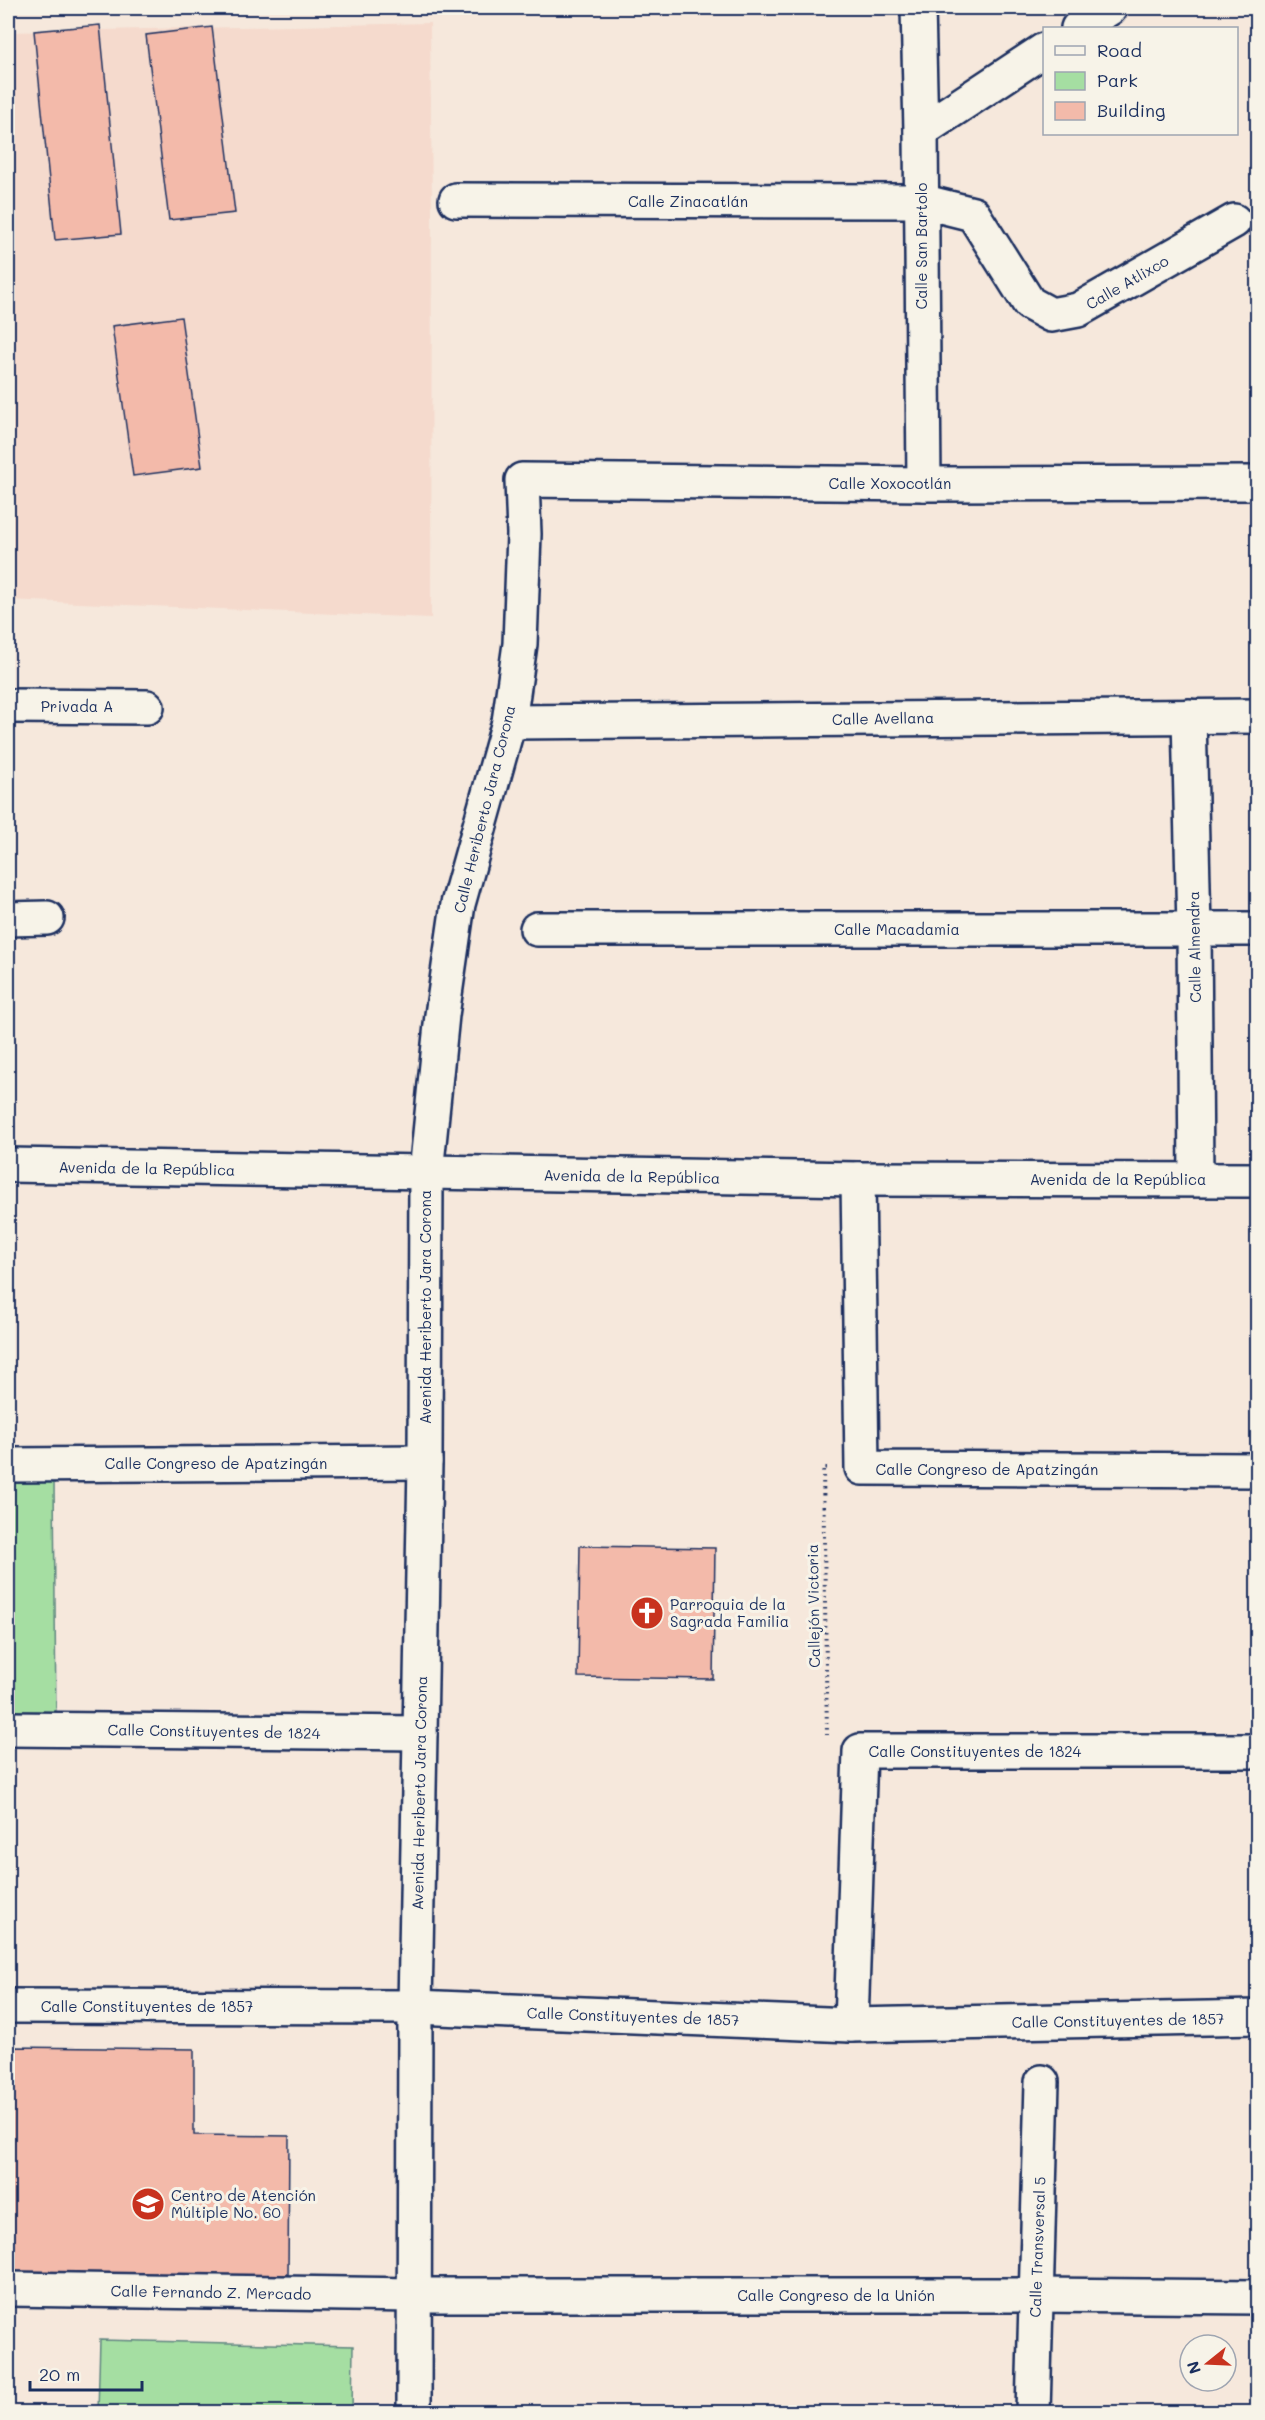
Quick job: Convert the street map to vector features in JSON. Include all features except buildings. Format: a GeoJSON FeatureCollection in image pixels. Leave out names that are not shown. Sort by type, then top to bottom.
{"type":"FeatureCollection","features":[{"type":"Feature","properties":{"kind":"street","name":"Calle San Bartolo"},"geometry":{"type":"LineString","coordinates":[[918,8],[924,484]]}},
{"type":"Feature","properties":{"kind":"street"},"geometry":{"type":"LineString","coordinates":[[1080,27],[1110,8]]}},
{"type":"Feature","properties":{"kind":"street"},"geometry":{"type":"LineString","coordinates":[[921,131],[1043,51]]}},
{"type":"Feature","properties":{"kind":"street","name":"Calle Zinacatlán"},"geometry":{"type":"LineString","coordinates":[[456,200],[921,201]]}},
{"type":"Feature","properties":{"kind":"street","name":"Calle Atlixco"},"geometry":{"type":"LineString","coordinates":[[921,201],[973,214],[1029,303],[1051,315],[1078,310],[1234,221]]}},
{"type":"Feature","properties":{"kind":"street","name":"Calle Xoxocotlán"},"geometry":{"type":"LineString","coordinates":[[522,480],[924,484],[1254,481]]}},
{"type":"Feature","properties":{"kind":"street","name":"Calle Heriberto Jara Corona"},"geometry":{"type":"LineString","coordinates":[[426,1173],[442,1015],[458,904],[509,722],[520,644],[524,534],[522,480]]}},
{"type":"Feature","properties":{"kind":"street","name":"Privada A"},"geometry":{"type":"LineString","coordinates":[[8,706],[147,706]]}},
{"type":"Feature","properties":{"kind":"street","name":"Calle Almendra"},"geometry":{"type":"LineString","coordinates":[[1189,716],[1196,1179]]}},
{"type":"Feature","properties":{"kind":"street","name":"Calle Avellana"},"geometry":{"type":"LineString","coordinates":[[509,722],[1257,716]]}},
{"type":"Feature","properties":{"kind":"street"},"geometry":{"type":"LineString","coordinates":[[8,919],[47,918]]}},
{"type":"Feature","properties":{"kind":"street","name":"Calle Macadamia"},"geometry":{"type":"LineString","coordinates":[[537,929],[1257,929]]}},
{"type":"Feature","properties":{"kind":"street","name":"Avenida de la República"},"geometry":{"type":"LineString","coordinates":[[8,1165],[858,1179],[1257,1180]]}},
{"type":"Feature","properties":{"kind":"street","name":"Avenida Heriberto Jara Corona"},"geometry":{"type":"LineString","coordinates":[[414,2412],[415,2007],[425,1462],[426,1173]]}},
{"type":"Feature","properties":{"kind":"street","name":"Calle Congreso de Apatzingán"},"geometry":{"type":"LineString","coordinates":[[858,1179],[862,1468],[1257,1470]]}},
{"type":"Feature","properties":{"kind":"street","name":"Calle Congreso de Apatzingán"},"geometry":{"type":"LineString","coordinates":[[8,1465],[425,1462]]}},
{"type":"Feature","properties":{"kind":"street","name":"Calle Constituyentes de 1824"},"geometry":{"type":"LineString","coordinates":[[8,1729],[420,1733]]}},
{"type":"Feature","properties":{"kind":"street","name":"Calle Constituyentes de 1824"},"geometry":{"type":"LineString","coordinates":[[851,2025],[860,1751],[1257,1750]]}},
{"type":"Feature","properties":{"kind":"street","name":"Calle Constituyentes de 1857"},"geometry":{"type":"LineString","coordinates":[[8,2006],[415,2007],[851,2025],[1257,2017]]}},
{"type":"Feature","properties":{"kind":"street","name":"Calle Transversal 5"},"geometry":{"type":"LineString","coordinates":[[1033,2412],[1042,2082]]}},
{"type":"Feature","properties":{"kind":"street","name":"Calle Fernando Z. Mercado"},"geometry":{"type":"LineString","coordinates":[[8,2289],[415,2295]]}},
{"type":"Feature","properties":{"kind":"street","name":"Calle Congreso de la Unión"},"geometry":{"type":"LineString","coordinates":[[415,2295],[1257,2297]]}},
{"type":"Feature","properties":{"kind":"path","name":"Callejón Victoria"},"geometry":{"type":"LineString","coordinates":[[860,1751],[827,1751],[823,1468],[862,1468]]}},
{"type":"Feature","properties":{"kind":"shaded area"},"geometry":{"type":"Polygon","coordinates":[[[430,23],[431,618],[8,600],[8,32],[430,23]]]}},
{"type":"Feature","properties":{"kind":"green space"},"geometry":{"type":"Polygon","coordinates":[[[8,1480],[54,1480],[56,1725],[8,1725],[8,1480]]]}},
{"type":"Feature","properties":{"kind":"green space"},"geometry":{"type":"Polygon","coordinates":[[[100,2340],[353,2346],[352,2412],[98,2412],[100,2340]]]}},
{"type":"Feature","properties":{"kind":"place","name":"Parroquia de la Sagrada Familia"},"geometry":{"type":"Point","coordinates":[647,1613]}},
{"type":"Feature","properties":{"kind":"place","name":"Centro de Atención Múltiple No. 60"},"geometry":{"type":"Point","coordinates":[148,2204]}}]}
